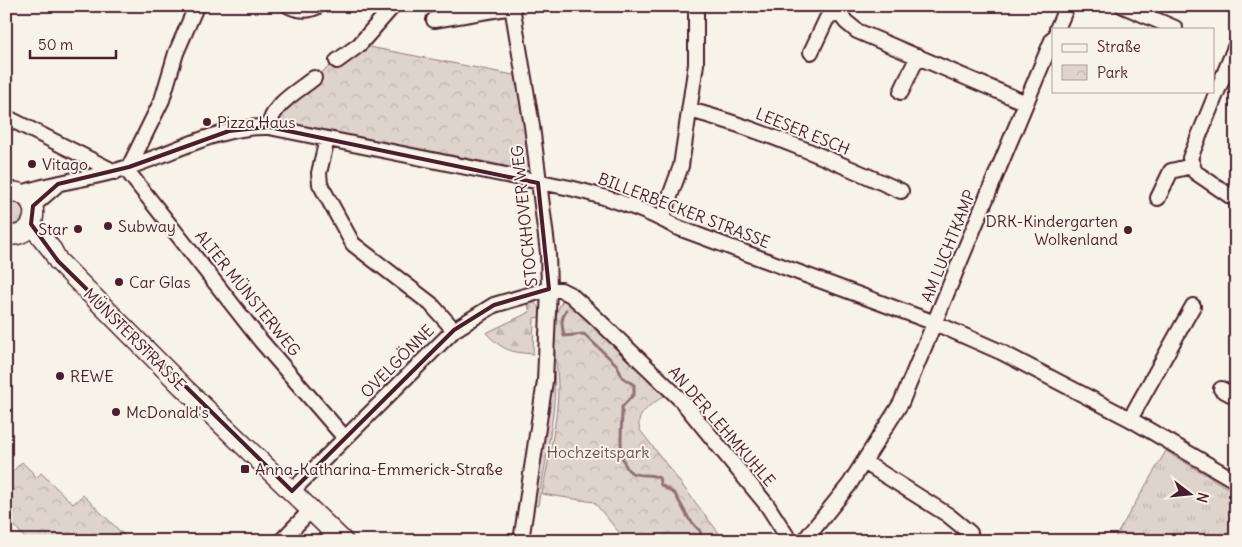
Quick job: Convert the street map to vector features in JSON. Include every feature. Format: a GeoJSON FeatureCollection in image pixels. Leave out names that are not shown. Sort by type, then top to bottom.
{"type":"FeatureCollection","features":[{"type":"Feature","properties":{"kind":"main road","name":"MÜNSTERSTRASSE"},"geometry":{"type":"LineString","coordinates":[[19,214],[45,258],[58,261],[343,541]]}},
{"type":"Feature","properties":{"kind":"street"},"geometry":{"type":"LineString","coordinates":[[289,6],[298,10],[313,9],[318,6]]}},
{"type":"Feature","properties":{"kind":"street"},"geometry":{"type":"LineString","coordinates":[[337,61],[359,45],[393,6]]}},
{"type":"Feature","properties":{"kind":"street","name":"STOCKHOVER WEG"},"geometry":{"type":"LineString","coordinates":[[434,20],[512,6],[532,126],[548,253],[549,289],[545,381],[521,541]]}},
{"type":"Feature","properties":{"kind":"street"},"geometry":{"type":"LineString","coordinates":[[662,218],[681,166],[690,110],[696,64],[696,6]]}},
{"type":"Feature","properties":{"kind":"street"},"geometry":{"type":"LineString","coordinates":[[1057,28],[1067,6]]}},
{"type":"Feature","properties":{"kind":"street"},"geometry":{"type":"LineString","coordinates":[[1123,6],[1175,28]]}},
{"type":"Feature","properties":{"kind":"street"},"geometry":{"type":"LineString","coordinates":[[123,169],[162,100],[176,53],[194,10]]}},
{"type":"Feature","properties":{"kind":"street"},"geometry":{"type":"LineString","coordinates":[[811,52],[827,18],[839,10],[846,22],[857,31],[1026,103]]}},
{"type":"Feature","properties":{"kind":"street","name":"AM LUCHTKAMP"},"geometry":{"type":"LineString","coordinates":[[804,541],[850,485],[902,403],[1052,40]]}},
{"type":"Feature","properties":{"kind":"street"},"geometry":{"type":"LineString","coordinates":[[1236,45],[1190,158],[1192,166],[1201,177],[1236,200]]}},
{"type":"Feature","properties":{"kind":"street"},"geometry":{"type":"LineString","coordinates":[[901,92],[918,56]]}},
{"type":"Feature","properties":{"kind":"street"},"geometry":{"type":"LineString","coordinates":[[269,127],[270,119],[276,108],[314,78]]}},
{"type":"Feature","properties":{"kind":"street","name":"LEESER ESCH"},"geometry":{"type":"LineString","coordinates":[[690,110],[736,123],[772,136],[901,191]]}},
{"type":"Feature","properties":{"kind":"street","name":"ALTER MÜNSTERWEG"},"geometry":{"type":"LineString","coordinates":[[6,117],[123,169],[260,340],[345,438]]}},
{"type":"Feature","properties":{"kind":"street","name":"BILLERBECKER STRASSE"},"geometry":{"type":"LineString","coordinates":[[19,214],[42,185],[58,184],[123,169],[229,131],[250,126],[269,127],[538,182],[606,197],[662,218],[676,227],[935,323],[1001,352],[1130,419],[1236,481]]}},
{"type":"Feature","properties":{"kind":"street"},"geometry":{"type":"LineString","coordinates":[[327,139],[319,173],[320,184],[353,244],[431,304],[454,330]]}},
{"type":"Feature","properties":{"kind":"street"},"geometry":{"type":"LineString","coordinates":[[1158,198],[1171,171],[1192,166]]}},
{"type":"Feature","properties":{"kind":"street","name":"OVELGÖNNE"},"geometry":{"type":"LineString","coordinates":[[292,491],[454,330],[494,306],[549,289]]}},
{"type":"Feature","properties":{"kind":"street","name":"AN DER LEHMKUHLE"},"geometry":{"type":"LineString","coordinates":[[549,289],[561,290],[571,295],[681,400],[767,505],[790,541]]}},
{"type":"Feature","properties":{"kind":"street"},"geometry":{"type":"LineString","coordinates":[[1130,419],[1193,306]]}},
{"type":"Feature","properties":{"kind":"street"},"geometry":{"type":"LineString","coordinates":[[1220,389],[1236,397]]}},
{"type":"Feature","properties":{"kind":"street"},"geometry":{"type":"LineString","coordinates":[[864,462],[948,515],[970,533]]}},
{"type":"Feature","properties":{"kind":"street"},"geometry":{"type":"LineString","coordinates":[[280,541],[311,510]]}},
{"type":"Feature","properties":{"kind":"highlighted area"},"geometry":{"type":"Polygon","coordinates":[[[269,127],[538,183],[549,289],[494,305],[454,330],[292,491],[58,261],[31,224],[33,206],[58,184],[129,167],[229,131],[269,127]]]}},
{"type":"Feature","properties":{"kind":"green space"},"geometry":{"type":"Polygon","coordinates":[[[359,45],[524,77],[538,183],[269,127],[314,78],[359,45]]]}},
{"type":"Feature","properties":{"kind":"green space"},"geometry":{"type":"Polygon","coordinates":[[[10,199],[23,204],[26,216],[18,226],[6,226],[6,200],[10,199]]]}},
{"type":"Feature","properties":{"kind":"green space","name":"Hochzeitspark"},"geometry":{"type":"Polygon","coordinates":[[[563,300],[567,301],[665,395],[642,414],[639,424],[640,430],[725,541],[626,541],[594,502],[542,494],[555,427],[558,400],[558,377],[554,343],[555,320],[563,300]]]}},
{"type":"Feature","properties":{"kind":"green space"},"geometry":{"type":"Polygon","coordinates":[[[535,303],[541,310],[541,317],[534,318],[533,354],[507,349],[486,333],[530,312],[528,304],[535,303]]]}},
{"type":"Feature","properties":{"kind":"green space"},"geometry":{"type":"Polygon","coordinates":[[[552,360],[555,391],[538,506],[532,505],[552,360]]]}},
{"type":"Feature","properties":{"kind":"green space"},"geometry":{"type":"Polygon","coordinates":[[[1166,451],[1236,493],[1236,541],[1113,541],[1166,451]]]}},
{"type":"Feature","properties":{"kind":"green space"},"geometry":{"type":"Polygon","coordinates":[[[22,462],[37,477],[41,473],[73,504],[83,495],[130,541],[35,541],[34,538],[27,541],[6,515],[6,478],[22,462]]]}},
{"type":"Feature","properties":{"kind":"waterway"},"geometry":{"type":"LineString","coordinates":[[566,310],[562,320],[564,336],[584,334],[617,365],[622,377],[634,385],[634,394],[622,407],[621,442],[623,461],[627,468],[635,474],[659,478],[661,485],[675,494],[689,519],[700,531],[703,541]]}},
{"type":"Feature","properties":{"kind":"place","name":"Pizza Haus"},"geometry":{"type":"Point","coordinates":[207,122]}},
{"type":"Feature","properties":{"kind":"place","name":"Vitago"},"geometry":{"type":"Point","coordinates":[32,164]}},
{"type":"Feature","properties":{"kind":"place","name":"Subway"},"geometry":{"type":"Point","coordinates":[108,226]}},
{"type":"Feature","properties":{"kind":"place","name":"Star"},"geometry":{"type":"Point","coordinates":[78,229]}},
{"type":"Feature","properties":{"kind":"place","name":"DRK-Kindergarten Wolkenland"},"geometry":{"type":"Point","coordinates":[1128,230]}},
{"type":"Feature","properties":{"kind":"place","name":"Car Glas"},"geometry":{"type":"Point","coordinates":[119,282]}},
{"type":"Feature","properties":{"kind":"place","name":"REWE"},"geometry":{"type":"Point","coordinates":[60,376]}},
{"type":"Feature","properties":{"kind":"place","name":"McDonald's"},"geometry":{"type":"Point","coordinates":[116,412]}},
{"type":"Feature","properties":{"kind":"place","name":"Anna-Katharina-Emmerick-Straße"},"geometry":{"type":"Point","coordinates":[245,469]}}]}
